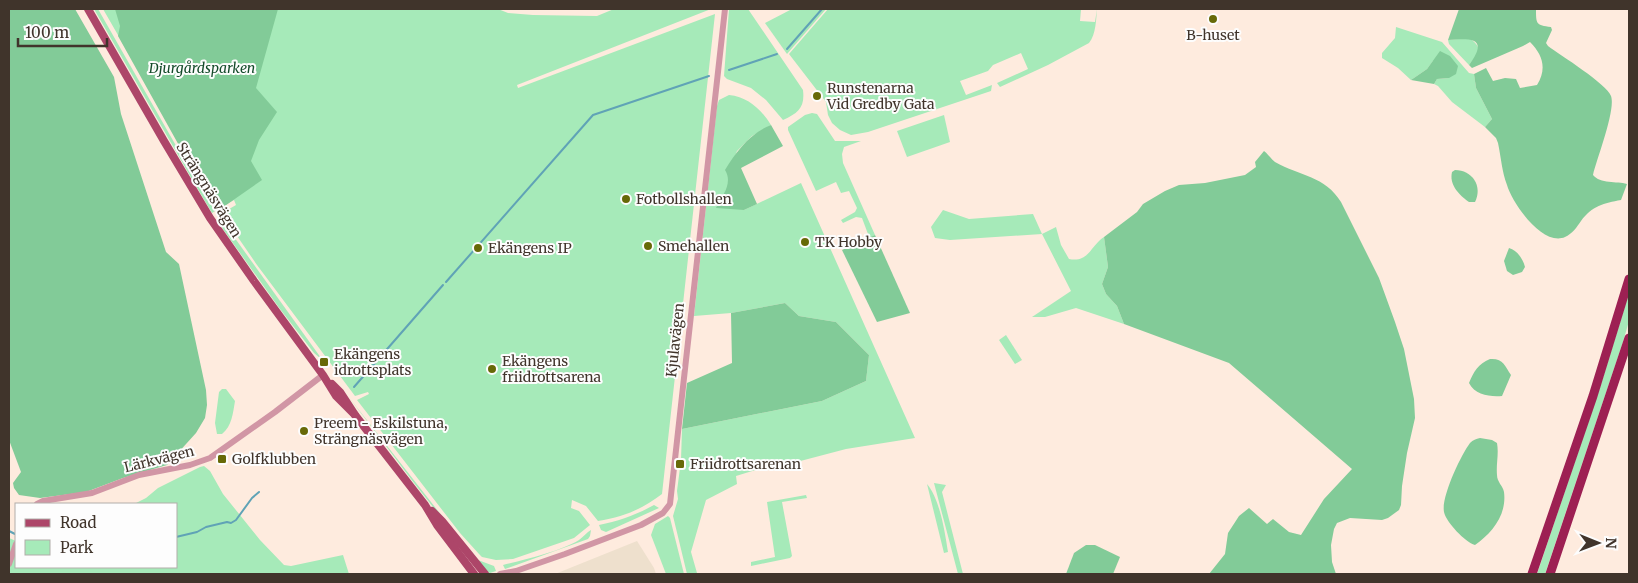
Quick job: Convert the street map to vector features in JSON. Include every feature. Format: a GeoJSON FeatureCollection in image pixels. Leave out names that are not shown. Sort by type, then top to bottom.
{"type":"FeatureCollection","features":[{"type":"Feature","properties":{"kind":"highway"},"geometry":{"type":"LineString","coordinates":[[1532,574],[1593,396],[1629,279]]}},
{"type":"Feature","properties":{"kind":"highway"},"geometry":{"type":"LineString","coordinates":[[1550,574],[1629,338]]}},
{"type":"Feature","properties":{"kind":"main road","name":"Strängnäsvägen"},"geometry":{"type":"LineString","coordinates":[[88,9],[210,218],[340,401],[355,415],[425,505],[437,525],[474,574]]}},
{"type":"Feature","properties":{"kind":"main road","name":"Strängnäsvägen"},"geometry":{"type":"LineString","coordinates":[[425,505],[442,521],[484,574]]}},
{"type":"Feature","properties":{"kind":"street","name":"Kjulavägen"},"geometry":{"type":"LineString","coordinates":[[500,574],[514,573],[641,524],[663,513],[670,504],[725,9]]}},
{"type":"Feature","properties":{"kind":"street","name":"Lärkvägen"},"geometry":{"type":"LineString","coordinates":[[39,503],[92,493],[140,475],[190,465],[210,458],[268,418],[323,375]]}},
{"type":"Feature","properties":{"kind":"street"},"geometry":{"type":"LineString","coordinates":[[9,564],[15,547]]}},
{"type":"Feature","properties":{"kind":"shaded area"},"geometry":{"type":"Polygon","coordinates":[[[637,541],[656,574],[555,574],[637,541]]]}},
{"type":"Feature","properties":{"kind":"green space"},"geometry":{"type":"Polygon","coordinates":[[[9,9],[75,9],[114,77],[121,114],[166,252],[179,264],[206,390],[207,405],[205,418],[196,433],[167,465],[123,478],[86,492],[40,498],[19,495],[14,488],[13,483],[21,472],[9,440],[9,9]]]}},
{"type":"Feature","properties":{"kind":"green space"},"geometry":{"type":"Polygon","coordinates":[[[94,9],[98,9],[215,211],[212,213],[193,181],[94,9]]]}},
{"type":"Feature","properties":{"kind":"green space","name":"Ekängens IP"},"geometry":{"type":"Polygon","coordinates":[[[103,9],[498,9],[508,13],[533,15],[597,16],[614,9],[711,9],[517,85],[518,88],[715,14],[662,494],[632,512],[598,521],[586,506],[572,500],[571,508],[579,511],[590,525],[574,538],[513,559],[496,560],[482,557],[460,533],[357,400],[369,394],[368,392],[355,396],[257,265],[224,217],[224,212],[236,205],[234,200],[218,209],[103,9]]]}},
{"type":"Feature","properties":{"kind":"green space","name":"Djurgårdsparken"},"geometry":{"type":"Polygon","coordinates":[[[115,9],[278,9],[256,88],[277,112],[259,140],[251,161],[262,180],[219,210],[181,149],[118,36],[120,26],[115,9]]]}},
{"type":"Feature","properties":{"kind":"green space"},"geometry":{"type":"Polygon","coordinates":[[[729,9],[748,9],[803,90],[802,105],[793,115],[783,120],[766,100],[751,88],[727,79],[724,76],[729,9]]]}},
{"type":"Feature","properties":{"kind":"green space"},"geometry":{"type":"Polygon","coordinates":[[[792,9],[826,9],[787,54],[765,23],[792,9]]]}},
{"type":"Feature","properties":{"kind":"green space"},"geometry":{"type":"Polygon","coordinates":[[[828,9],[1081,9],[1080,21],[1095,22],[1097,9],[1094,31],[1089,43],[1048,65],[1000,87],[997,83],[1028,69],[1021,53],[993,65],[988,71],[960,81],[966,95],[992,85],[991,91],[868,132],[851,135],[840,130],[832,123],[828,115],[826,102],[789,54],[828,9]]]}},
{"type":"Feature","properties":{"kind":"green space"},"geometry":{"type":"Polygon","coordinates":[[[1459,9],[1536,9],[1538,23],[1551,27],[1552,30],[1546,43],[1548,46],[1601,84],[1611,96],[1612,103],[1609,123],[1593,175],[1600,180],[1627,184],[1621,200],[1604,204],[1594,209],[1565,237],[1547,236],[1538,230],[1515,202],[1505,180],[1496,138],[1485,127],[1492,119],[1476,88],[1474,74],[1486,68],[1493,81],[1505,78],[1516,79],[1520,88],[1537,85],[1543,68],[1541,57],[1530,42],[1472,68],[1469,65],[1478,49],[1475,42],[1464,39],[1448,40],[1459,9]]]}},
{"type":"Feature","properties":{"kind":"green space"},"geometry":{"type":"Polygon","coordinates":[[[1396,27],[1442,42],[1469,73],[1474,74],[1476,88],[1492,119],[1485,127],[1452,102],[1434,84],[1437,79],[1449,78],[1433,61],[1427,69],[1411,80],[1398,68],[1382,58],[1382,53],[1395,38],[1396,27]]]}},
{"type":"Feature","properties":{"kind":"green space"},"geometry":{"type":"Polygon","coordinates":[[[1469,38],[1477,45],[1478,51],[1469,65],[1449,44],[1448,40],[1469,38]]]}},
{"type":"Feature","properties":{"kind":"green space"},"geometry":{"type":"Polygon","coordinates":[[[1440,51],[1450,56],[1458,66],[1456,74],[1449,78],[1437,79],[1434,84],[1411,80],[1427,69],[1440,51]]]}},
{"type":"Feature","properties":{"kind":"green space"},"geometry":{"type":"Polygon","coordinates":[[[729,95],[748,101],[763,114],[771,125],[752,136],[737,151],[728,175],[729,184],[744,210],[801,183],[915,438],[846,449],[789,464],[762,468],[736,476],[737,484],[706,500],[691,552],[697,573],[687,574],[673,516],[678,499],[682,429],[822,401],[866,381],[869,355],[836,322],[799,316],[785,303],[731,313],[694,316],[717,106],[719,100],[729,95]]]}},
{"type":"Feature","properties":{"kind":"green space"},"geometry":{"type":"Polygon","coordinates":[[[817,114],[835,141],[861,141],[844,147],[842,154],[843,163],[875,235],[863,241],[868,234],[862,218],[856,217],[843,223],[841,220],[855,212],[857,208],[849,191],[841,193],[836,182],[816,191],[788,130],[788,127],[805,115],[817,114]]]}},
{"type":"Feature","properties":{"kind":"green space"},"geometry":{"type":"Polygon","coordinates":[[[944,115],[950,142],[907,157],[897,131],[944,115]]]}},
{"type":"Feature","properties":{"kind":"green space"},"geometry":{"type":"Polygon","coordinates":[[[771,125],[783,146],[741,168],[757,204],[744,210],[716,208],[728,184],[725,170],[729,163],[750,138],[763,128],[771,125]]]}},
{"type":"Feature","properties":{"kind":"green space"},"geometry":{"type":"Polygon","coordinates":[[[1264,151],[1275,162],[1284,167],[1320,182],[1335,193],[1341,202],[1379,278],[1404,349],[1414,399],[1415,418],[1407,453],[1399,510],[1382,520],[1350,518],[1337,523],[1331,545],[1332,562],[1336,574],[1209,574],[1225,554],[1228,533],[1239,516],[1249,508],[1267,524],[1273,519],[1289,532],[1301,535],[1324,499],[1352,469],[1229,363],[1124,324],[1117,306],[1106,294],[1102,284],[1108,267],[1104,237],[1137,212],[1143,204],[1179,185],[1205,183],[1245,175],[1256,167],[1255,162],[1264,151]]]}},
{"type":"Feature","properties":{"kind":"green space"},"geometry":{"type":"Polygon","coordinates":[[[1455,170],[1466,173],[1474,180],[1478,190],[1475,202],[1469,202],[1453,185],[1451,177],[1452,172],[1455,170]]]}},
{"type":"Feature","properties":{"kind":"green space"},"geometry":{"type":"Polygon","coordinates":[[[943,210],[969,219],[1033,214],[1042,234],[950,240],[935,238],[931,227],[943,210]]]}},
{"type":"Feature","properties":{"kind":"green space"},"geometry":{"type":"Polygon","coordinates":[[[219,216],[321,358],[314,353],[280,309],[220,225],[219,216]]]}},
{"type":"Feature","properties":{"kind":"green space"},"geometry":{"type":"Polygon","coordinates":[[[1056,227],[1061,245],[1069,259],[1076,260],[1085,256],[1104,237],[1108,267],[1102,284],[1106,294],[1117,306],[1124,324],[1076,308],[1045,317],[1032,317],[1071,291],[1042,234],[1056,227]]]}},
{"type":"Feature","properties":{"kind":"green space"},"geometry":{"type":"Polygon","coordinates":[[[875,235],[910,313],[877,322],[842,250],[875,235]]]}},
{"type":"Feature","properties":{"kind":"green space"},"geometry":{"type":"Polygon","coordinates":[[[1509,248],[1519,255],[1525,267],[1522,272],[1513,275],[1507,271],[1504,261],[1509,248]]]}},
{"type":"Feature","properties":{"kind":"green space"},"geometry":{"type":"Polygon","coordinates":[[[1629,293],[1629,321],[1623,342],[1545,574],[1537,574],[1602,381],[1629,293]]]}},
{"type":"Feature","properties":{"kind":"green space"},"geometry":{"type":"Polygon","coordinates":[[[785,303],[799,316],[836,322],[869,355],[866,381],[822,401],[682,429],[687,383],[732,363],[731,313],[785,303]]]}},
{"type":"Feature","properties":{"kind":"green space"},"geometry":{"type":"Polygon","coordinates":[[[1006,335],[1022,360],[1015,364],[999,340],[1006,335]]]}},
{"type":"Feature","properties":{"kind":"green space"},"geometry":{"type":"Polygon","coordinates":[[[1490,359],[1501,361],[1511,375],[1502,396],[1479,393],[1469,383],[1477,368],[1490,359]]]}},
{"type":"Feature","properties":{"kind":"green space"},"geometry":{"type":"Polygon","coordinates":[[[222,389],[226,389],[235,401],[232,419],[228,427],[222,434],[217,434],[215,423],[219,392],[222,389]]]}},
{"type":"Feature","properties":{"kind":"green space"},"geometry":{"type":"Polygon","coordinates":[[[348,396],[467,548],[478,560],[494,566],[496,571],[490,573],[483,570],[348,396]]]}},
{"type":"Feature","properties":{"kind":"green space"},"geometry":{"type":"Polygon","coordinates":[[[1480,438],[1497,443],[1497,477],[1504,492],[1504,500],[1501,516],[1497,523],[1475,545],[1461,536],[1452,526],[1445,516],[1444,505],[1452,476],[1462,457],[1470,443],[1480,438]]]}},
{"type":"Feature","properties":{"kind":"green space"},"geometry":{"type":"Polygon","coordinates":[[[204,466],[210,471],[223,494],[260,540],[284,565],[291,566],[343,555],[349,574],[9,574],[9,538],[15,541],[15,568],[178,568],[178,503],[136,503],[146,498],[158,488],[204,466]]]}},
{"type":"Feature","properties":{"kind":"green space"},"geometry":{"type":"Polygon","coordinates":[[[934,483],[946,485],[942,492],[963,574],[958,574],[934,483]]]}},
{"type":"Feature","properties":{"kind":"green space"},"geometry":{"type":"Polygon","coordinates":[[[927,484],[932,490],[939,507],[948,552],[944,553],[927,484]]]}},
{"type":"Feature","properties":{"kind":"green space"},"geometry":{"type":"Polygon","coordinates":[[[806,495],[807,498],[782,502],[792,556],[751,566],[751,562],[775,557],[767,502],[806,495]]]}},
{"type":"Feature","properties":{"kind":"green space"},"geometry":{"type":"Polygon","coordinates":[[[654,505],[659,508],[606,532],[601,530],[599,525],[614,522],[654,505]]]}},
{"type":"Feature","properties":{"kind":"green space"},"geometry":{"type":"Polygon","coordinates":[[[668,516],[684,574],[666,574],[651,535],[655,524],[668,516]]]}},
{"type":"Feature","properties":{"kind":"green space"},"geometry":{"type":"Polygon","coordinates":[[[591,530],[588,539],[505,569],[503,565],[562,548],[579,540],[591,530]]]}},
{"type":"Feature","properties":{"kind":"green space"},"geometry":{"type":"Polygon","coordinates":[[[1086,545],[1095,545],[1120,557],[1113,574],[1066,574],[1074,553],[1086,545]]]}},
{"type":"Feature","properties":{"kind":"waterway"},"geometry":{"type":"LineString","coordinates":[[787,49],[822,9]]}},
{"type":"Feature","properties":{"kind":"waterway"},"geometry":{"type":"LineString","coordinates":[[729,70],[777,54]]}},
{"type":"Feature","properties":{"kind":"waterway"},"geometry":{"type":"LineString","coordinates":[[446,282],[593,115],[709,76]]}},
{"type":"Feature","properties":{"kind":"waterway"},"geometry":{"type":"LineString","coordinates":[[354,387],[443,285]]}},
{"type":"Feature","properties":{"kind":"waterway"},"geometry":{"type":"LineString","coordinates":[[178,537],[197,532],[206,527],[227,522],[231,523],[236,520],[252,498],[259,492]]}},
{"type":"Feature","properties":{"kind":"waterway"},"geometry":{"type":"LineString","coordinates":[[9,531],[15,534]]}},
{"type":"Feature","properties":{"kind":"place","name":"B-huset"},"geometry":{"type":"Point","coordinates":[1213,19]}},
{"type":"Feature","properties":{"kind":"place","name":"Runstenarna Vid Gredby Gata"},"geometry":{"type":"Point","coordinates":[817,96]}},
{"type":"Feature","properties":{"kind":"place","name":"Fotbollshallen"},"geometry":{"type":"Point","coordinates":[626,199]}},
{"type":"Feature","properties":{"kind":"place","name":"TK Hobby"},"geometry":{"type":"Point","coordinates":[805,242]}},
{"type":"Feature","properties":{"kind":"place","name":"Smehallen"},"geometry":{"type":"Point","coordinates":[648,246]}},
{"type":"Feature","properties":{"kind":"place","name":"Ekängens IP"},"geometry":{"type":"Point","coordinates":[478,248]}},
{"type":"Feature","properties":{"kind":"place","name":"Ekängens idrottsplats"},"geometry":{"type":"Point","coordinates":[324,362]}},
{"type":"Feature","properties":{"kind":"place","name":"Ekängens friidrottsarena"},"geometry":{"type":"Point","coordinates":[492,369]}},
{"type":"Feature","properties":{"kind":"place","name":"Preem - Eskilstuna, Strängnäsvägen"},"geometry":{"type":"Point","coordinates":[304,431]}},
{"type":"Feature","properties":{"kind":"place","name":"Golfklubben"},"geometry":{"type":"Point","coordinates":[222,459]}},
{"type":"Feature","properties":{"kind":"place","name":"Friidrottsarenan"},"geometry":{"type":"Point","coordinates":[680,464]}}]}
